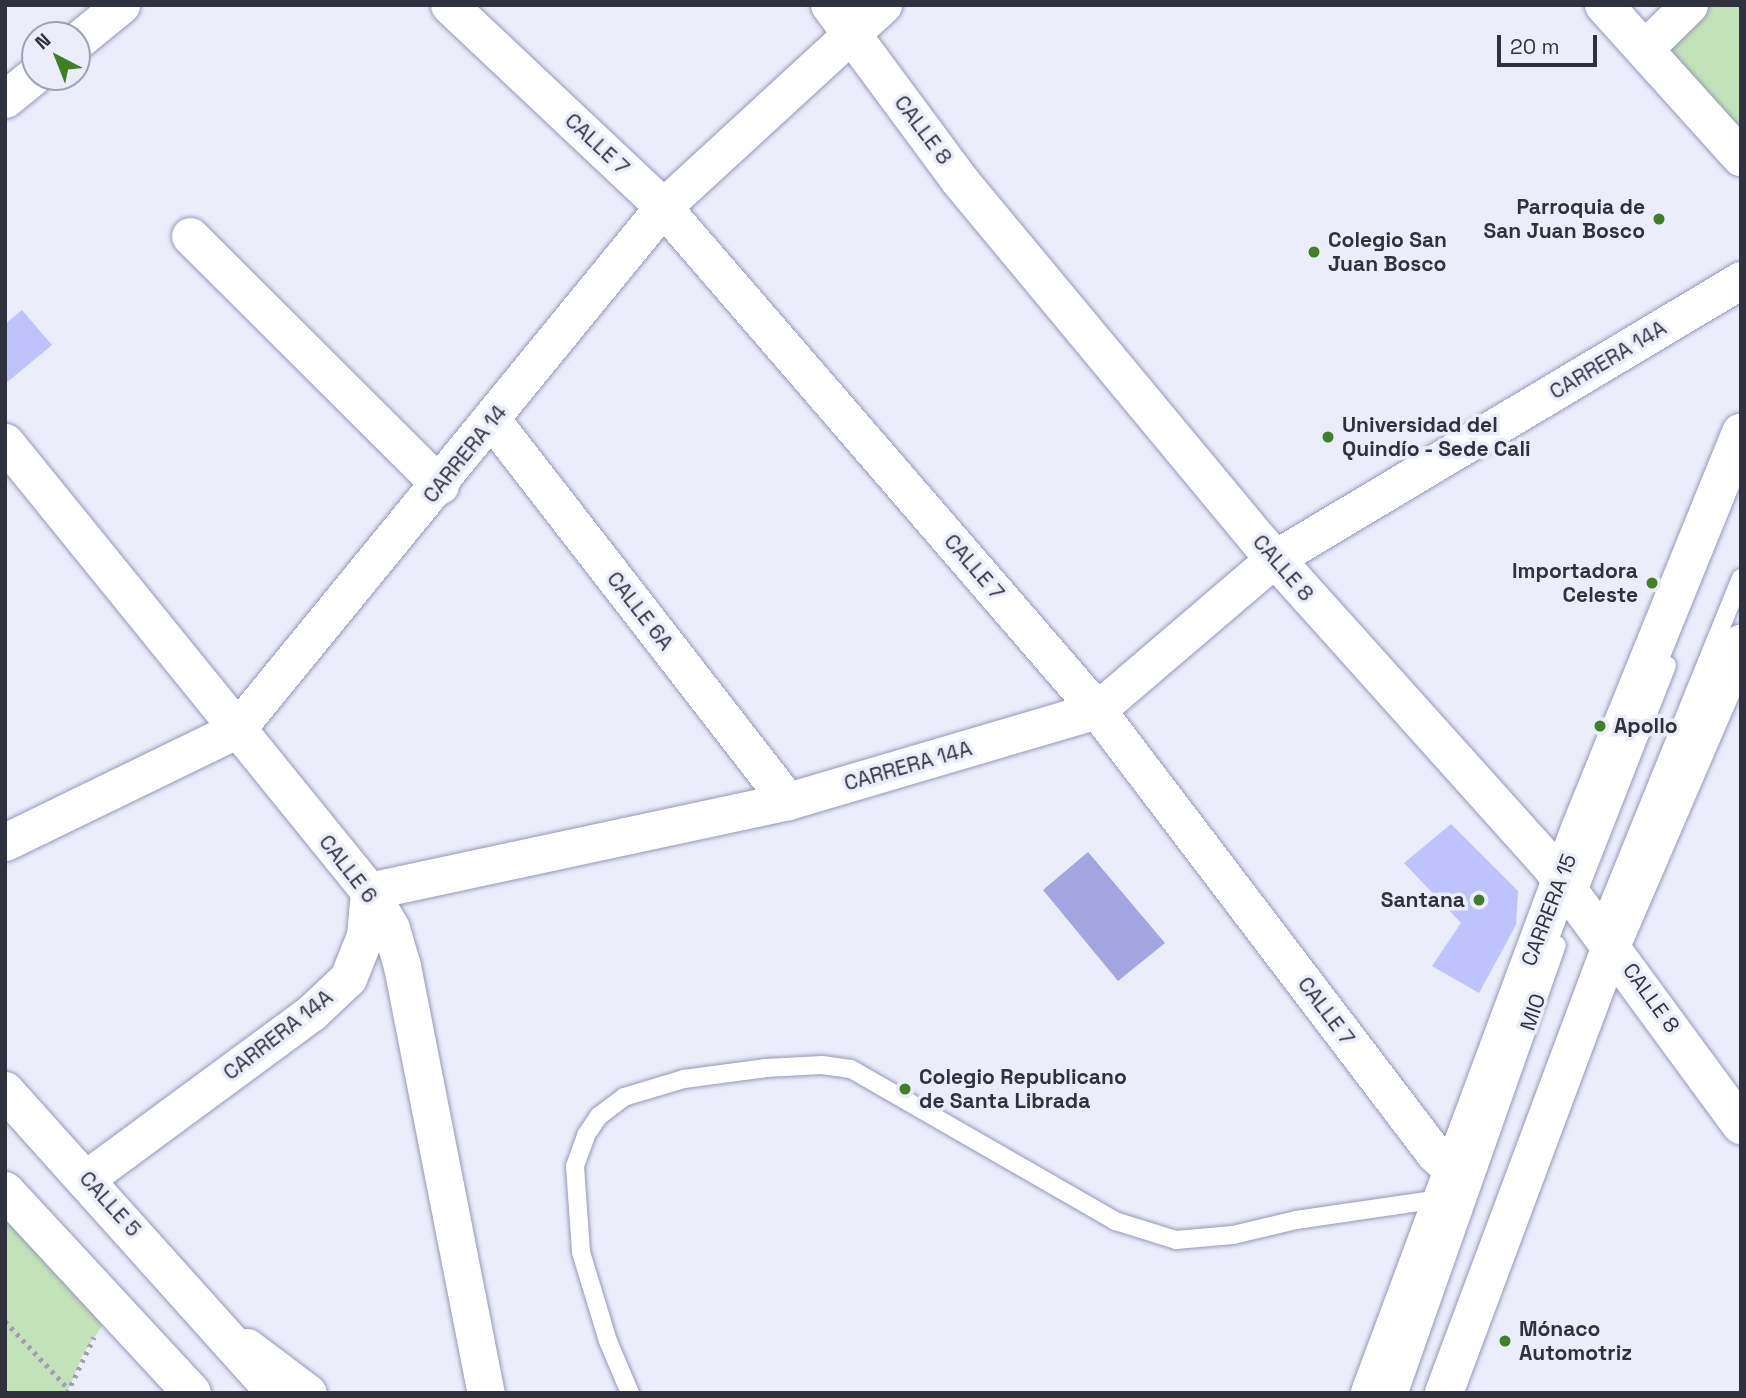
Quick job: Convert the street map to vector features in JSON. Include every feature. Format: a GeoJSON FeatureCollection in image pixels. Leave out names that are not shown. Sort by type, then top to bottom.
{"type":"FeatureCollection","features":[{"type":"Feature","properties":{"kind":"main road"},"geometry":{"type":"LineString","coordinates":[[1604,5],[1741,157]]}},
{"type":"Feature","properties":{"kind":"main road","name":"CALLE 8"},"geometry":{"type":"LineString","coordinates":[[840,19],[961,182],[1274,559],[1569,888],[1741,1125]]}},
{"type":"Feature","properties":{"kind":"main road","name":"CARRERA 15"},"geometry":{"type":"LineString","coordinates":[[1370,1393],[1446,1184],[1569,888],[1741,432]]}},
{"type":"Feature","properties":{"kind":"main road"},"geometry":{"type":"LineString","coordinates":[[1444,1393],[1606,936],[1741,644]]}},
{"type":"Feature","properties":{"kind":"main road","name":"CALLE 5"},"geometry":{"type":"LineString","coordinates":[[5,1091],[87,1178],[276,1393]]}},
{"type":"Feature","properties":{"kind":"main road"},"geometry":{"type":"LineString","coordinates":[[5,1191],[115,1307],[191,1393]]}},
{"type":"Feature","properties":{"kind":"street"},"geometry":{"type":"LineString","coordinates":[[91,30],[121,5]]}},
{"type":"Feature","properties":{"kind":"street","name":"CALLE 7"},"geometry":{"type":"LineString","coordinates":[[449,5],[663,207],[1097,710],[1434,1153],[1446,1184]]}},
{"type":"Feature","properties":{"kind":"street","name":"CARRERA 14"},"geometry":{"type":"LineString","coordinates":[[5,842],[236,730],[440,485],[663,207],[840,19],[883,5]]}},
{"type":"Feature","properties":{"kind":"street"},"geometry":{"type":"LineString","coordinates":[[1644,49],[1689,5]]}},
{"type":"Feature","properties":{"kind":"street"},"geometry":{"type":"LineString","coordinates":[[5,99],[21,86]]}},
{"type":"Feature","properties":{"kind":"street"},"geometry":{"type":"LineString","coordinates":[[190,236],[440,485]]}},
{"type":"Feature","properties":{"kind":"street","name":"CARRERA 14A"},"geometry":{"type":"LineString","coordinates":[[87,1178],[311,1013],[348,978],[365,936],[369,891],[788,802],[1097,710],[1274,559],[1741,280]]}},
{"type":"Feature","properties":{"kind":"street","name":"CALLE 6A"},"geometry":{"type":"LineString","coordinates":[[492,420],[788,802]]}},
{"type":"Feature","properties":{"kind":"street","name":"CALLE 6"},"geometry":{"type":"LineString","coordinates":[[5,442],[369,891],[391,929],[402,966],[486,1393]]}},
{"type":"Feature","properties":{"kind":"street","name":"CALLE 5"},"geometry":{"type":"LineString","coordinates":[[213,1320],[308,1393]]}},
{"type":"Feature","properties":{"kind":"lane","name":"MIO"},"geometry":{"type":"LineString","coordinates":[[1399,1393],[1569,888],[1741,480]]}},
{"type":"Feature","properties":{"kind":"lane","name":"MIO"},"geometry":{"type":"LineString","coordinates":[[1427,1393],[1606,936],[1741,578]]}},
{"type":"Feature","properties":{"kind":"lane"},"geometry":{"type":"LineString","coordinates":[[630,1393],[608,1341],[581,1252],[575,1166],[586,1135],[599,1116],[624,1097],[684,1079],[766,1068],[822,1065],[851,1069],[1115,1221],[1176,1240],[1233,1235],[1446,1184]]}},
{"type":"Feature","properties":{"kind":"path"},"geometry":{"type":"LineString","coordinates":[[5,1321],[67,1391],[83,1354],[115,1307]]}},
{"type":"Feature","properties":{"kind":"green space"},"geometry":{"type":"Polygon","coordinates":[[[1689,5],[1741,5],[1741,157],[1644,49],[1689,5]]]}},
{"type":"Feature","properties":{"kind":"green space"},"geometry":{"type":"Polygon","coordinates":[[[5,1191],[115,1307],[83,1354],[67,1393],[5,1393],[5,1191]]]}},
{"type":"Feature","properties":{"kind":"water"},"geometry":{"type":"Polygon","coordinates":[[[1088,852],[1165,943],[1118,981],[1043,890],[1088,852]]]}},
{"type":"Feature","properties":{"kind":"building"},"geometry":{"type":"Polygon","coordinates":[[[22,310],[52,345],[5,384],[5,324],[22,310]]]}},
{"type":"Feature","properties":{"kind":"building","name":"Santana"},"geometry":{"type":"Polygon","coordinates":[[[1451,824],[1518,891],[1516,925],[1479,993],[1432,966],[1461,923],[1404,863],[1451,824]]]}},
{"type":"Feature","properties":{"kind":"place","name":"Parroquia de San Juan Bosco"},"geometry":{"type":"Point","coordinates":[1659,219]}},
{"type":"Feature","properties":{"kind":"place","name":"Colegio San Juan Bosco"},"geometry":{"type":"Point","coordinates":[1314,252]}},
{"type":"Feature","properties":{"kind":"place","name":"Universidad del Quindío - Sede Cali"},"geometry":{"type":"Point","coordinates":[1328,437]}},
{"type":"Feature","properties":{"kind":"place","name":"Importadora Celeste"},"geometry":{"type":"Point","coordinates":[1652,583]}},
{"type":"Feature","properties":{"kind":"place","name":"Apollo"},"geometry":{"type":"Point","coordinates":[1600,726]}},
{"type":"Feature","properties":{"kind":"place","name":"Santana"},"geometry":{"type":"Point","coordinates":[1479,900]}},
{"type":"Feature","properties":{"kind":"place","name":"Colegio Republicano de Santa Librada"},"geometry":{"type":"Point","coordinates":[905,1089]}},
{"type":"Feature","properties":{"kind":"place","name":"Mónaco Automotriz"},"geometry":{"type":"Point","coordinates":[1505,1341]}}]}
